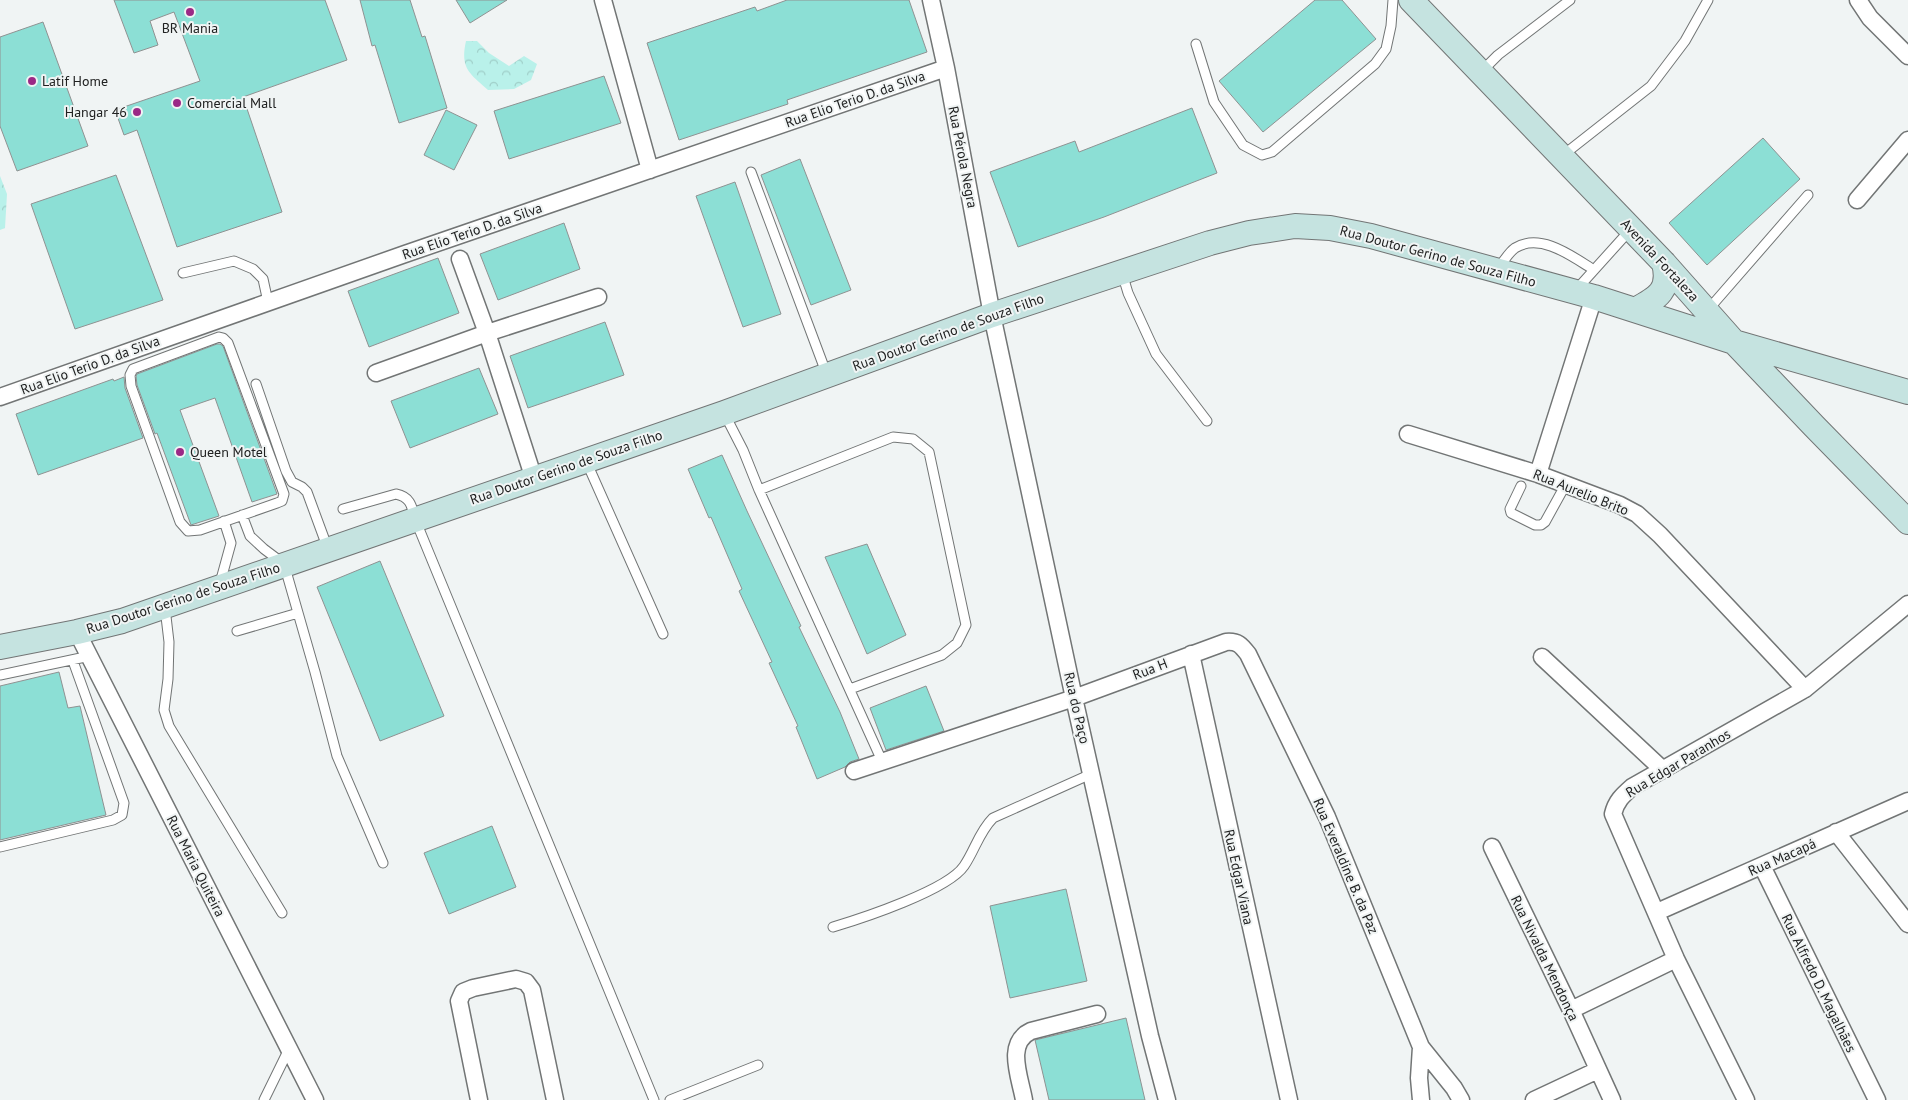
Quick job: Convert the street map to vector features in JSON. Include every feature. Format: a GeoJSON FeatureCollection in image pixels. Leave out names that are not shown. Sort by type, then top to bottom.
{"type":"FeatureCollection","features":[{"type":"Feature","properties":{"kind":"main road","name":"Avenida Fortaleza"},"geometry":{"type":"LineString","coordinates":[[1411,0],[1632,229],[1734,342],[1908,522]]}},
{"type":"Feature","properties":{"kind":"main road","name":"Rua Doutor Gerino de Souza Filho"},"geometry":{"type":"LineString","coordinates":[[0,647],[77,632],[122,620],[724,413],[992,315],[1210,243],[1249,233],[1295,226],[1330,228],[1371,236],[1584,295],[1734,342],[1908,392]]}},
{"type":"Feature","properties":{"kind":"main road"},"geometry":{"type":"LineString","coordinates":[[1635,310],[1651,301],[1662,290],[1668,276],[1664,263]]}},
{"type":"Feature","properties":{"kind":"street"},"geometry":{"type":"LineString","coordinates":[[603,0],[650,170]]}},
{"type":"Feature","properties":{"kind":"street","name":"Rua Pérola Negra"},"geometry":{"type":"LineString","coordinates":[[931,0],[946,68],[992,315]]}},
{"type":"Feature","properties":{"kind":"street"},"geometry":{"type":"LineString","coordinates":[[1858,0],[1870,18],[1908,56]]}},
{"type":"Feature","properties":{"kind":"street","name":"Rua Elio Terio D. da Silva"},"geometry":{"type":"LineString","coordinates":[[0,397],[268,302],[946,68]]}},
{"type":"Feature","properties":{"kind":"street"},"geometry":{"type":"LineString","coordinates":[[1857,200],[1908,140]]}},
{"type":"Feature","properties":{"kind":"street"},"geometry":{"type":"LineString","coordinates":[[460,259],[487,334],[534,479]]}},
{"type":"Feature","properties":{"kind":"street"},"geometry":{"type":"LineString","coordinates":[[1538,474],[1584,295]]}},
{"type":"Feature","properties":{"kind":"street"},"geometry":{"type":"LineString","coordinates":[[376,373],[598,297]]}},
{"type":"Feature","properties":{"kind":"street","name":"Rua do Paço"},"geometry":{"type":"LineString","coordinates":[[992,315],[1074,698],[1150,1036],[1167,1100]]}},
{"type":"Feature","properties":{"kind":"street","name":"Rua Aurelio Brito"},"geometry":{"type":"LineString","coordinates":[[1408,434],[1538,474],[1620,505],[1638,514],[1805,689]]}},
{"type":"Feature","properties":{"kind":"street","name":"Rua Edgar Paranhos"},"geometry":{"type":"LineString","coordinates":[[1746,1100],[1676,959],[1613,814],[1615,804],[1632,787],[1805,689],[1908,604]]}},
{"type":"Feature","properties":{"kind":"street","name":"Rua Maria Quiteira"},"geometry":{"type":"LineString","coordinates":[[77,632],[316,1100]]}},
{"type":"Feature","properties":{"kind":"street","name":"Rua Everaldine B. da Paz"},"geometry":{"type":"LineString","coordinates":[[1226,642],[1235,641],[1248,654],[1327,817],[1421,1048],[1454,1088],[1461,1100]]}},
{"type":"Feature","properties":{"kind":"street","name":"Rua H"},"geometry":{"type":"LineString","coordinates":[[854,770],[1074,698],[1226,642]]}},
{"type":"Feature","properties":{"kind":"street","name":"Rua Edgar Viana"},"geometry":{"type":"LineString","coordinates":[[1190,654],[1289,1100]]}},
{"type":"Feature","properties":{"kind":"street"},"geometry":{"type":"LineString","coordinates":[[1542,657],[1663,770]]}},
{"type":"Feature","properties":{"kind":"street","name":"Rua Macapá"},"geometry":{"type":"LineString","coordinates":[[1657,912],[1908,801]]}},
{"type":"Feature","properties":{"kind":"street"},"geometry":{"type":"LineString","coordinates":[[1836,832],[1908,924]]}},
{"type":"Feature","properties":{"kind":"street","name":"Rua Nivalda Mendonça"},"geometry":{"type":"LineString","coordinates":[[1492,847],[1571,1010],[1612,1100]]}},
{"type":"Feature","properties":{"kind":"street","name":"Rua Alfredo D. Magalhães"},"geometry":{"type":"LineString","coordinates":[[1762,866],[1877,1100]]}},
{"type":"Feature","properties":{"kind":"street"},"geometry":{"type":"LineString","coordinates":[[1571,1010],[1676,959]]}},
{"type":"Feature","properties":{"kind":"street"},"geometry":{"type":"LineString","coordinates":[[479,1100],[459,1001],[463,992],[473,988],[516,979],[526,982],[532,990],[555,1100]]}},
{"type":"Feature","properties":{"kind":"street"},"geometry":{"type":"LineString","coordinates":[[1024,1100],[1015,1051],[1018,1042],[1024,1034],[1097,1014]]}},
{"type":"Feature","properties":{"kind":"street"},"geometry":{"type":"LineString","coordinates":[[1421,1048],[1419,1078],[1421,1100]]}},
{"type":"Feature","properties":{"kind":"street"},"geometry":{"type":"LineString","coordinates":[[1534,1100],[1598,1070]]}},
{"type":"Feature","properties":{"kind":"lane"},"geometry":{"type":"LineString","coordinates":[[1196,44],[1214,102],[1243,145],[1262,155],[1272,152],[1375,64],[1386,49],[1391,26],[1393,0]]}},
{"type":"Feature","properties":{"kind":"lane"},"geometry":{"type":"LineString","coordinates":[[1481,72],[1498,55],[1570,0]]}},
{"type":"Feature","properties":{"kind":"lane"},"geometry":{"type":"LineString","coordinates":[[1562,156],[1651,86],[1685,41],[1708,0]]}},
{"type":"Feature","properties":{"kind":"lane"},"geometry":{"type":"LineString","coordinates":[[751,172],[827,375]]}},
{"type":"Feature","properties":{"kind":"lane"},"geometry":{"type":"LineString","coordinates":[[1706,311],[1808,195]]}},
{"type":"Feature","properties":{"kind":"lane"},"geometry":{"type":"LineString","coordinates":[[1584,295],[1594,270],[1632,229]]}},
{"type":"Feature","properties":{"kind":"lane"},"geometry":{"type":"LineString","coordinates":[[1496,271],[1513,249],[1525,243],[1539,244],[1561,250],[1594,270]]}},
{"type":"Feature","properties":{"kind":"lane"},"geometry":{"type":"LineString","coordinates":[[183,273],[234,261],[253,269],[263,279],[268,302]]}},
{"type":"Feature","properties":{"kind":"lane"},"geometry":{"type":"LineString","coordinates":[[1122,272],[1128,293],[1156,354],[1207,421]]}},
{"type":"Feature","properties":{"kind":"lane"},"geometry":{"type":"LineString","coordinates":[[219,337],[228,343],[284,494],[282,501],[277,504],[224,521],[200,530],[188,531],[180,522],[131,386],[130,375],[134,369],[219,337]]}},
{"type":"Feature","properties":{"kind":"lane"},"geometry":{"type":"LineString","coordinates":[[256,384],[286,471],[292,482],[307,492],[328,549]]}},
{"type":"Feature","properties":{"kind":"lane"},"geometry":{"type":"LineString","coordinates":[[724,413],[743,450],[759,490],[882,761]]}},
{"type":"Feature","properties":{"kind":"lane"},"geometry":{"type":"LineString","coordinates":[[759,490],[893,437],[913,439],[929,452],[966,626],[957,643],[942,655],[850,689]]}},
{"type":"Feature","properties":{"kind":"lane"},"geometry":{"type":"LineString","coordinates":[[586,461],[663,634]]}},
{"type":"Feature","properties":{"kind":"lane"},"geometry":{"type":"LineString","coordinates":[[1521,486],[1510,509],[1511,513],[1535,525],[1541,525],[1545,522],[1566,484]]}},
{"type":"Feature","properties":{"kind":"lane"},"geometry":{"type":"LineString","coordinates":[[343,508],[396,494],[404,496],[410,502],[415,520],[654,1100]]}},
{"type":"Feature","properties":{"kind":"lane"},"geometry":{"type":"LineString","coordinates":[[242,515],[250,536],[284,564],[337,756],[383,863]]}},
{"type":"Feature","properties":{"kind":"lane"},"geometry":{"type":"LineString","coordinates":[[220,586],[231,543],[224,521]]}},
{"type":"Feature","properties":{"kind":"lane"},"geometry":{"type":"LineString","coordinates":[[165,606],[169,642],[168,679],[164,710],[170,726],[282,913]]}},
{"type":"Feature","properties":{"kind":"lane"},"geometry":{"type":"LineString","coordinates":[[237,631],[298,613]]}},
{"type":"Feature","properties":{"kind":"lane"},"geometry":{"type":"LineString","coordinates":[[0,675],[90,656]]}},
{"type":"Feature","properties":{"kind":"lane"},"geometry":{"type":"LineString","coordinates":[[0,848],[113,820],[122,815],[124,803],[73,661]]}},
{"type":"Feature","properties":{"kind":"lane"},"geometry":{"type":"LineString","coordinates":[[833,926],[864,918],[943,884],[956,875],[964,866],[985,826],[993,818],[1091,774]]}},
{"type":"Feature","properties":{"kind":"lane"},"geometry":{"type":"LineString","coordinates":[[264,1100],[290,1049]]}},
{"type":"Feature","properties":{"kind":"lane"},"geometry":{"type":"LineString","coordinates":[[670,1100],[758,1065]]}},
{"type":"Feature","properties":{"kind":"green space"},"geometry":{"type":"Polygon","coordinates":[[[466,41],[477,41],[489,53],[509,66],[524,56],[537,64],[531,80],[514,89],[488,90],[471,74],[465,64],[464,50],[466,41]]]}},
{"type":"Feature","properties":{"kind":"green space"},"geometry":{"type":"Polygon","coordinates":[[[0,176],[7,194],[5,228],[0,230],[0,176]]]}},
{"type":"Feature","properties":{"kind":"building"},"geometry":{"type":"Polygon","coordinates":[[[114,0],[325,0],[347,60],[243,97],[282,212],[177,247],[137,130],[124,135],[115,110],[200,81],[174,12],[150,21],[158,45],[134,53],[114,0]]]}},
{"type":"Feature","properties":{"kind":"building"},"geometry":{"type":"Polygon","coordinates":[[[360,0],[410,0],[422,37],[425,36],[447,108],[399,123],[375,45],[372,46],[360,0]]]}},
{"type":"Feature","properties":{"kind":"building"},"geometry":{"type":"Polygon","coordinates":[[[456,0],[507,0],[470,23],[456,0]]]}},
{"type":"Feature","properties":{"kind":"building"},"geometry":{"type":"Polygon","coordinates":[[[787,0],[909,0],[927,52],[787,100],[788,104],[679,140],[647,43],[755,7],[757,11],[787,0]]]}},
{"type":"Feature","properties":{"kind":"building"},"geometry":{"type":"Polygon","coordinates":[[[1315,0],[1342,0],[1376,39],[1263,132],[1219,81],[1315,0]]]}},
{"type":"Feature","properties":{"kind":"building","name":"Latif Home"},"geometry":{"type":"Polygon","coordinates":[[[43,22],[88,146],[17,171],[0,126],[0,37],[43,22]]]}},
{"type":"Feature","properties":{"kind":"building"},"geometry":{"type":"Polygon","coordinates":[[[604,76],[621,123],[509,159],[494,111],[604,76]]]}},
{"type":"Feature","properties":{"kind":"building"},"geometry":{"type":"Polygon","coordinates":[[[1192,108],[1217,173],[1104,217],[1018,247],[990,172],[1075,141],[1079,152],[1192,108]]]}},
{"type":"Feature","properties":{"kind":"building"},"geometry":{"type":"Polygon","coordinates":[[[446,110],[477,125],[454,170],[424,155],[446,110]]]}},
{"type":"Feature","properties":{"kind":"building"},"geometry":{"type":"Polygon","coordinates":[[[1763,138],[1800,179],[1707,265],[1669,223],[1763,138]]]}},
{"type":"Feature","properties":{"kind":"building"},"geometry":{"type":"Polygon","coordinates":[[[800,159],[851,290],[811,305],[761,175],[800,159]]]}},
{"type":"Feature","properties":{"kind":"building"},"geometry":{"type":"Polygon","coordinates":[[[116,175],[163,300],[75,329],[31,204],[116,175]]]}},
{"type":"Feature","properties":{"kind":"building"},"geometry":{"type":"Polygon","coordinates":[[[735,182],[781,314],[743,327],[696,196],[735,182]]]}},
{"type":"Feature","properties":{"kind":"building"},"geometry":{"type":"Polygon","coordinates":[[[564,223],[580,269],[498,300],[480,254],[564,223]]]}},
{"type":"Feature","properties":{"kind":"building"},"geometry":{"type":"Polygon","coordinates":[[[438,258],[459,313],[369,347],[348,291],[438,258]]]}},
{"type":"Feature","properties":{"kind":"building"},"geometry":{"type":"Polygon","coordinates":[[[605,322],[624,375],[528,408],[510,356],[605,322]]]}},
{"type":"Feature","properties":{"kind":"building","name":"Queen Motel"},"geometry":{"type":"Polygon","coordinates":[[[217,344],[223,346],[277,494],[252,502],[215,398],[180,410],[219,516],[191,525],[157,433],[155,434],[137,385],[136,376],[217,344]]]}},
{"type":"Feature","properties":{"kind":"building"},"geometry":{"type":"Polygon","coordinates":[[[479,368],[498,414],[410,448],[391,401],[479,368]]]}},
{"type":"Feature","properties":{"kind":"building"},"geometry":{"type":"Polygon","coordinates":[[[124,377],[125,388],[143,438],[38,475],[16,414],[113,379],[114,381],[124,377]]]}},
{"type":"Feature","properties":{"kind":"building"},"geometry":{"type":"Polygon","coordinates":[[[722,455],[801,626],[799,627],[840,712],[859,759],[817,779],[796,727],[798,726],[769,663],[772,662],[739,591],[742,589],[688,469],[722,455]]]}},
{"type":"Feature","properties":{"kind":"building"},"geometry":{"type":"Polygon","coordinates":[[[867,544],[906,635],[867,654],[825,557],[867,544]]]}},
{"type":"Feature","properties":{"kind":"building"},"geometry":{"type":"Polygon","coordinates":[[[380,561],[444,716],[380,741],[317,587],[380,561]]]}},
{"type":"Feature","properties":{"kind":"building"},"geometry":{"type":"Polygon","coordinates":[[[59,672],[68,708],[80,706],[106,815],[0,840],[0,686],[59,672]]]}},
{"type":"Feature","properties":{"kind":"building"},"geometry":{"type":"Polygon","coordinates":[[[926,686],[944,731],[886,750],[870,708],[926,686]]]}},
{"type":"Feature","properties":{"kind":"building"},"geometry":{"type":"Polygon","coordinates":[[[492,826],[516,887],[449,914],[424,853],[492,826]]]}},
{"type":"Feature","properties":{"kind":"building"},"geometry":{"type":"Polygon","coordinates":[[[1066,889],[1087,981],[1010,998],[990,906],[1066,889]]]}},
{"type":"Feature","properties":{"kind":"building"},"geometry":{"type":"Polygon","coordinates":[[[1126,1018],[1145,1100],[1049,1100],[1035,1040],[1126,1018]]]}},
{"type":"Feature","properties":{"kind":"place","name":"BR Mania"},"geometry":{"type":"Point","coordinates":[190,12]}},
{"type":"Feature","properties":{"kind":"place","name":"Latif Home"},"geometry":{"type":"Point","coordinates":[32,81]}},
{"type":"Feature","properties":{"kind":"place","name":"Comercial Mall"},"geometry":{"type":"Point","coordinates":[177,103]}},
{"type":"Feature","properties":{"kind":"place","name":"Hangar 46"},"geometry":{"type":"Point","coordinates":[137,112]}},
{"type":"Feature","properties":{"kind":"place","name":"Queen Motel"},"geometry":{"type":"Point","coordinates":[180,452]}}]}
